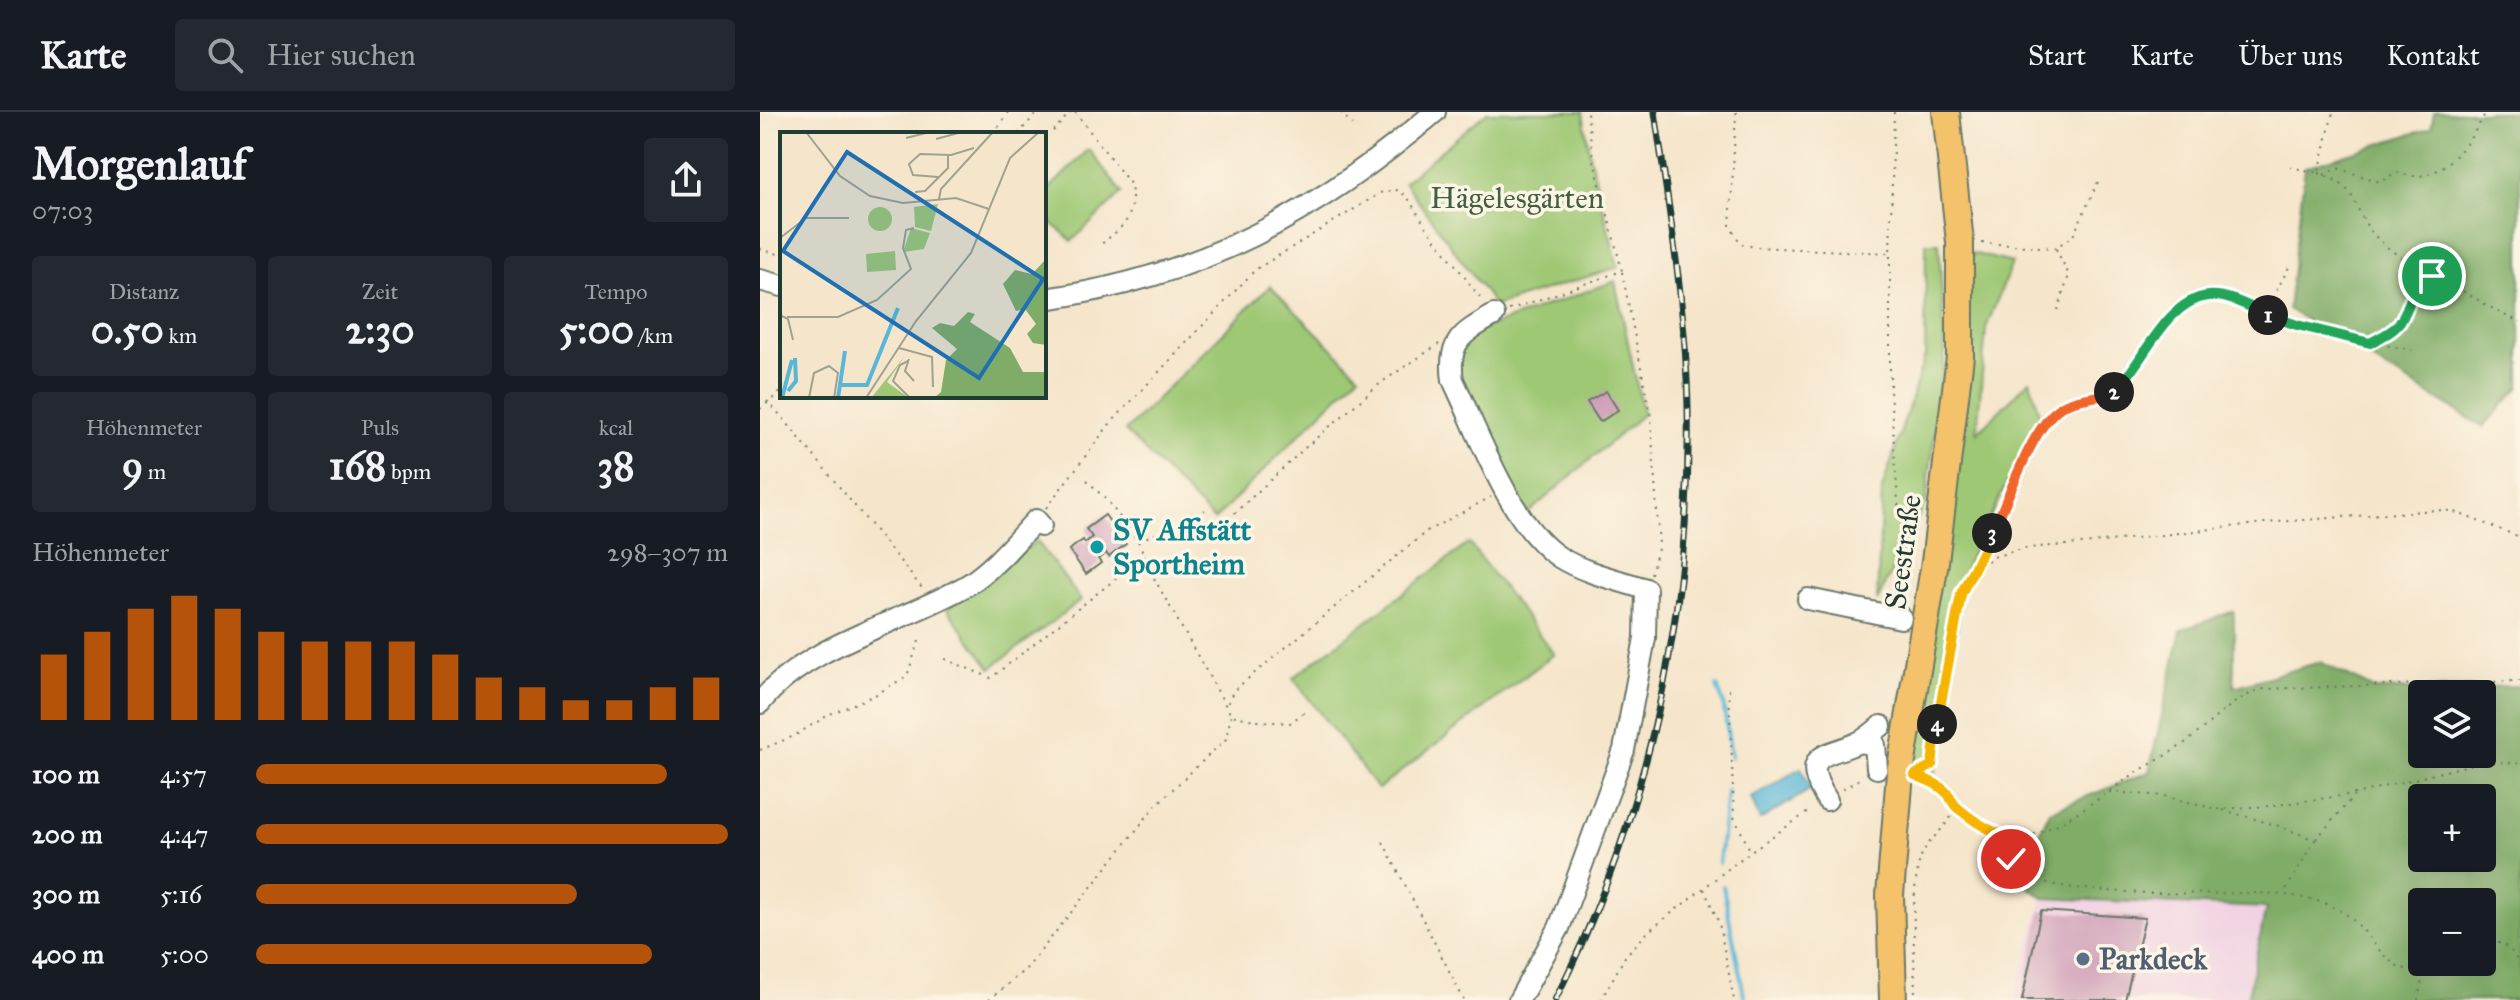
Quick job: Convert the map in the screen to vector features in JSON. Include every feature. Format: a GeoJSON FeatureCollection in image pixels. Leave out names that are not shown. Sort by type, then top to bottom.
{"type":"FeatureCollection","features":[{"type":"Feature","properties":{"kind":"main road","name":"Seestraße"},"geometry":{"type":"LineString","coordinates":[[1893,1000],[1890,895],[1900,773],[1935,562],[1960,356],[1960,242],[1946,112]]}},
{"type":"Feature","properties":{"kind":"street"},"geometry":{"type":"LineString","coordinates":[[1046,299],[1108,288],[1168,272],[1257,236],[1347,182],[1435,112]]}},
{"type":"Feature","properties":{"kind":"street"},"geometry":{"type":"LineString","coordinates":[[760,280],[780,285]]}},
{"type":"Feature","properties":{"kind":"street"},"geometry":{"type":"LineString","coordinates":[[1494,315],[1472,327],[1456,344],[1450,361],[1453,380],[1506,490],[1537,541],[1562,559],[1646,589],[1645,638],[1624,750],[1559,928],[1519,1000]]}},
{"type":"Feature","properties":{"kind":"street"},"geometry":{"type":"LineString","coordinates":[[760,703],[783,681],[814,660],[891,619],[968,584],[993,566],[1038,523]]}},
{"type":"Feature","properties":{"kind":"street"},"geometry":{"type":"LineString","coordinates":[[1808,599],[1901,618]]}},
{"type":"Feature","properties":{"kind":"street"},"geometry":{"type":"LineString","coordinates":[[1827,800],[1816,769],[1820,758],[1831,750],[1860,742],[1881,726]]}},
{"type":"Feature","properties":{"kind":"street"},"geometry":{"type":"LineString","coordinates":[[1860,742],[1875,745],[1877,768]]}},
{"type":"Feature","properties":{"kind":"path"},"geometry":{"type":"LineString","coordinates":[[995,132],[1008,112]]}},
{"type":"Feature","properties":{"kind":"path"},"geometry":{"type":"LineString","coordinates":[[1020,132],[1038,112]]}},
{"type":"Feature","properties":{"kind":"path"},"geometry":{"type":"LineString","coordinates":[[1053,131],[1073,112],[1131,185],[1133,198],[1127,224],[1099,246]]}},
{"type":"Feature","properties":{"kind":"path"},"geometry":{"type":"LineString","coordinates":[[1341,112],[1354,127]]}},
{"type":"Feature","properties":{"kind":"path"},"geometry":{"type":"LineString","coordinates":[[1587,112],[1593,157],[1622,271],[1651,418],[1659,545],[1646,589]]}},
{"type":"Feature","properties":{"kind":"path"},"geometry":{"type":"LineString","coordinates":[[1736,112],[1730,226],[1741,244],[1890,253]]}},
{"type":"Feature","properties":{"kind":"path"},"geometry":{"type":"LineString","coordinates":[[1894,112],[1890,391],[1904,584],[1901,618]]}},
{"type":"Feature","properties":{"kind":"path"},"geometry":{"type":"LineString","coordinates":[[2319,173],[2333,112]]}},
{"type":"Feature","properties":{"kind":"path"},"geometry":{"type":"LineString","coordinates":[[2324,175],[2337,168],[2380,182],[2396,172],[2416,177],[2430,173],[2447,163],[2465,145],[2486,112]]}},
{"type":"Feature","properties":{"kind":"path"},"geometry":{"type":"LineString","coordinates":[[2290,167],[2337,180],[2350,192],[2374,235],[2396,253],[2432,276],[2520,322]]}},
{"type":"Feature","properties":{"kind":"path"},"geometry":{"type":"LineString","coordinates":[[1960,242],[2055,248],[2073,236],[2098,182]]}},
{"type":"Feature","properties":{"kind":"path"},"geometry":{"type":"LineString","coordinates":[[1038,523],[1109,425],[1255,270],[1382,192],[1398,190],[1408,198],[1494,315],[1622,271]]}},
{"type":"Feature","properties":{"kind":"path"},"geometry":{"type":"LineString","coordinates":[[2055,248],[2069,275],[2058,310]]}},
{"type":"Feature","properties":{"kind":"path"},"geometry":{"type":"LineString","coordinates":[[760,249],[780,254]]}},
{"type":"Feature","properties":{"kind":"path"},"geometry":{"type":"LineString","coordinates":[[2265,313],[2289,267]]}},
{"type":"Feature","properties":{"kind":"path"},"geometry":{"type":"LineString","coordinates":[[2370,343],[2401,322],[2411,294],[2432,276]]}},
{"type":"Feature","properties":{"kind":"path"},"geometry":{"type":"LineString","coordinates":[[2412,350],[2297,325],[2210,295],[2192,302],[2170,319],[2115,392],[2061,405],[2033,441],[1961,594],[1949,647],[1932,765],[1915,775],[1935,783],[1949,795],[1955,807],[1997,835],[2015,839],[2072,816],[2188,741],[2239,698],[2251,693],[2264,689],[2322,686],[2520,681]]}},
{"type":"Feature","properties":{"kind":"path"},"geometry":{"type":"LineString","coordinates":[[1186,523],[1199,537],[1209,537],[1382,382],[1444,341]]}},
{"type":"Feature","properties":{"kind":"path"},"geometry":{"type":"LineString","coordinates":[[760,409],[780,392]]}},
{"type":"Feature","properties":{"kind":"path"},"geometry":{"type":"LineString","coordinates":[[767,401],[933,601]]}},
{"type":"Feature","properties":{"kind":"path"},"geometry":{"type":"LineString","coordinates":[[989,1000],[1028,967],[1156,805],[1226,739],[1231,715],[1155,580],[1138,541],[1087,480]]}},
{"type":"Feature","properties":{"kind":"path"},"geometry":{"type":"LineString","coordinates":[[1227,704],[1233,691],[1427,531],[1463,509],[1506,490]]}},
{"type":"Feature","properties":{"kind":"path"},"geometry":{"type":"LineString","coordinates":[[1138,541],[1186,523],[1205,510]]}},
{"type":"Feature","properties":{"kind":"path"},"geometry":{"type":"LineString","coordinates":[[1973,571],[1993,557],[2025,548],[2224,527],[2436,510],[2452,511],[2520,537]]}},
{"type":"Feature","properties":{"kind":"path"},"geometry":{"type":"LineString","coordinates":[[945,659],[991,678],[1144,556]]}},
{"type":"Feature","properties":{"kind":"path"},"geometry":{"type":"LineString","coordinates":[[760,750],[794,736],[830,714],[875,695],[907,676],[920,638]]}},
{"type":"Feature","properties":{"kind":"path"},"geometry":{"type":"LineString","coordinates":[[1729,689],[1734,817],[1751,851]]}},
{"type":"Feature","properties":{"kind":"path"},"geometry":{"type":"LineString","coordinates":[[1231,715],[1290,723],[1307,710]]}},
{"type":"Feature","properties":{"kind":"path"},"geometry":{"type":"LineString","coordinates":[[2218,809],[2269,806],[2355,794],[2470,764],[2520,763]]}},
{"type":"Feature","properties":{"kind":"path"},"geometry":{"type":"LineString","coordinates":[[1601,1000],[1626,955],[1650,930],[1751,851],[1877,768]]}},
{"type":"Feature","properties":{"kind":"path"},"geometry":{"type":"LineString","coordinates":[[2109,792],[2164,796],[2279,826],[2315,840]]}},
{"type":"Feature","properties":{"kind":"path"},"geometry":{"type":"LineString","coordinates":[[2284,894],[2315,840],[2355,794]]}},
{"type":"Feature","properties":{"kind":"path"},"geometry":{"type":"LineString","coordinates":[[1915,1000],[1916,874],[1924,851],[1948,823],[1955,807]]}},
{"type":"Feature","properties":{"kind":"path"},"geometry":{"type":"LineString","coordinates":[[2015,839],[2011,859],[2016,869],[2037,881],[2057,886],[2134,892],[2284,894],[2338,909],[2352,918],[2388,960],[2408,968]]}},
{"type":"Feature","properties":{"kind":"path"},"geometry":{"type":"LineString","coordinates":[[1383,842],[1464,1000]]}},
{"type":"Feature","properties":{"kind":"path"},"geometry":{"type":"LineString","coordinates":[[1703,888],[1719,923],[1734,1000]]}},
{"type":"Feature","properties":{"kind":"path"},"geometry":{"type":"LineString","coordinates":[[2496,943],[2502,943],[2512,952],[2520,965]]}},
{"type":"Feature","properties":{"kind":"path"},"geometry":{"type":"LineString","coordinates":[[2418,1000],[2423,976]]}},
{"type":"Feature","properties":{"kind":"shaded area"},"geometry":{"type":"Polygon","coordinates":[[[2043,898],[2267,908],[2247,1000],[2014,1000],[2043,898]]]}},
{"type":"Feature","properties":{"kind":"green space","name":"Hägelesgärten"},"geometry":{"type":"Polygon","coordinates":[[[1487,112],[1583,112],[1590,157],[1618,267],[1495,306],[1404,182],[1487,112]]]}},
{"type":"Feature","properties":{"kind":"green space"},"geometry":{"type":"Polygon","coordinates":[[[2434,112],[2520,112],[2520,387],[2483,427],[2288,309],[2305,167],[2431,128],[2434,112]]]}},
{"type":"Feature","properties":{"kind":"green space"},"geometry":{"type":"Polygon","coordinates":[[[1089,149],[1122,193],[1072,241],[1046,218],[1046,192],[1089,149]]]}},
{"type":"Feature","properties":{"kind":"green space"},"geometry":{"type":"Polygon","coordinates":[[[1926,243],[1939,243],[1945,352],[1926,502],[1877,601],[1882,490],[1925,356],[1926,243]]]}},
{"type":"Feature","properties":{"kind":"green space"},"geometry":{"type":"Polygon","coordinates":[[[1972,253],[2012,263],[1986,328],[1977,433],[2030,380],[2040,416],[1966,566],[1935,773],[1907,769],[1972,253]]]}},
{"type":"Feature","properties":{"kind":"green space"},"geometry":{"type":"Polygon","coordinates":[[[1615,281],[1643,414],[1526,515],[1459,376],[1460,347],[1477,331],[1615,281]]]}},
{"type":"Feature","properties":{"kind":"green space"},"geometry":{"type":"Polygon","coordinates":[[[1270,286],[1359,375],[1214,520],[1125,431],[1270,286]]]}},
{"type":"Feature","properties":{"kind":"green space"},"geometry":{"type":"Polygon","coordinates":[[[1037,541],[1081,600],[991,668],[947,609],[1037,541]]]}},
{"type":"Feature","properties":{"kind":"green space"},"geometry":{"type":"Polygon","coordinates":[[[1469,543],[1554,654],[1378,789],[1293,678],[1469,543]]]}},
{"type":"Feature","properties":{"kind":"green space"},"geometry":{"type":"Polygon","coordinates":[[[2234,611],[2234,687],[2320,662],[2376,690],[2408,689],[2408,768],[2496,768],[2496,687],[2520,686],[2520,1000],[2247,1000],[2266,908],[2043,898],[2017,878],[2050,811],[2149,772],[2181,630],[2234,611]]]}},
{"type":"Feature","properties":{"kind":"water"},"geometry":{"type":"Polygon","coordinates":[[[1801,768],[1811,789],[1760,820],[1751,798],[1801,768]]]}},
{"type":"Feature","properties":{"kind":"building"},"geometry":{"type":"Polygon","coordinates":[[[1606,391],[1618,410],[1600,422],[1587,402],[1606,391]]]}},
{"type":"Feature","properties":{"kind":"building","name":"SV Affstätt Sportheim"},"geometry":{"type":"Polygon","coordinates":[[[1105,515],[1126,544],[1109,557],[1106,553],[1098,559],[1101,563],[1086,574],[1069,550],[1092,537],[1086,529],[1105,515]]]}},
{"type":"Feature","properties":{"kind":"building","name":"Parkdeck"},"geometry":{"type":"Polygon","coordinates":[[[2041,911],[2145,918],[2125,1000],[2022,1000],[2041,911]]]}},
{"type":"Feature","properties":{"kind":"waterway"},"geometry":{"type":"LineString","coordinates":[[1717,686],[1723,702],[1731,757]]}},
{"type":"Feature","properties":{"kind":"waterway"},"geometry":{"type":"LineString","coordinates":[[1719,863],[1727,791]]}},
{"type":"Feature","properties":{"kind":"waterway"},"geometry":{"type":"LineString","coordinates":[[1723,886],[1745,1000]]}},
{"type":"Feature","properties":{"kind":"railway"},"geometry":{"type":"LineString","coordinates":[[1555,1000],[1588,930],[1616,859],[1639,786],[1658,712],[1682,561],[1687,485],[1687,371],[1676,260],[1655,112]]}},
{"type":"Feature","properties":{"kind":"place","name":"SV Affstätt Sportheim"},"geometry":{"type":"Point","coordinates":[1097,547]}},
{"type":"Feature","properties":{"kind":"place","name":"Parkdeck"},"geometry":{"type":"Point","coordinates":[2083,959]}},
{"type":"Feature","properties":{"kind":"route"},"geometry":{"type":"LineString","coordinates":[[2011,859],[2015,839],[1997,835],[1986,828],[1955,807],[1949,795],[1935,783],[1915,775],[1932,765],[1949,647],[1961,594],[2003,511],[2033,441],[2046,421],[2061,405],[2115,392],[2170,319],[2192,302],[2210,295],[2297,325],[2370,343],[2401,322],[2411,294],[2432,276]]}}]}
